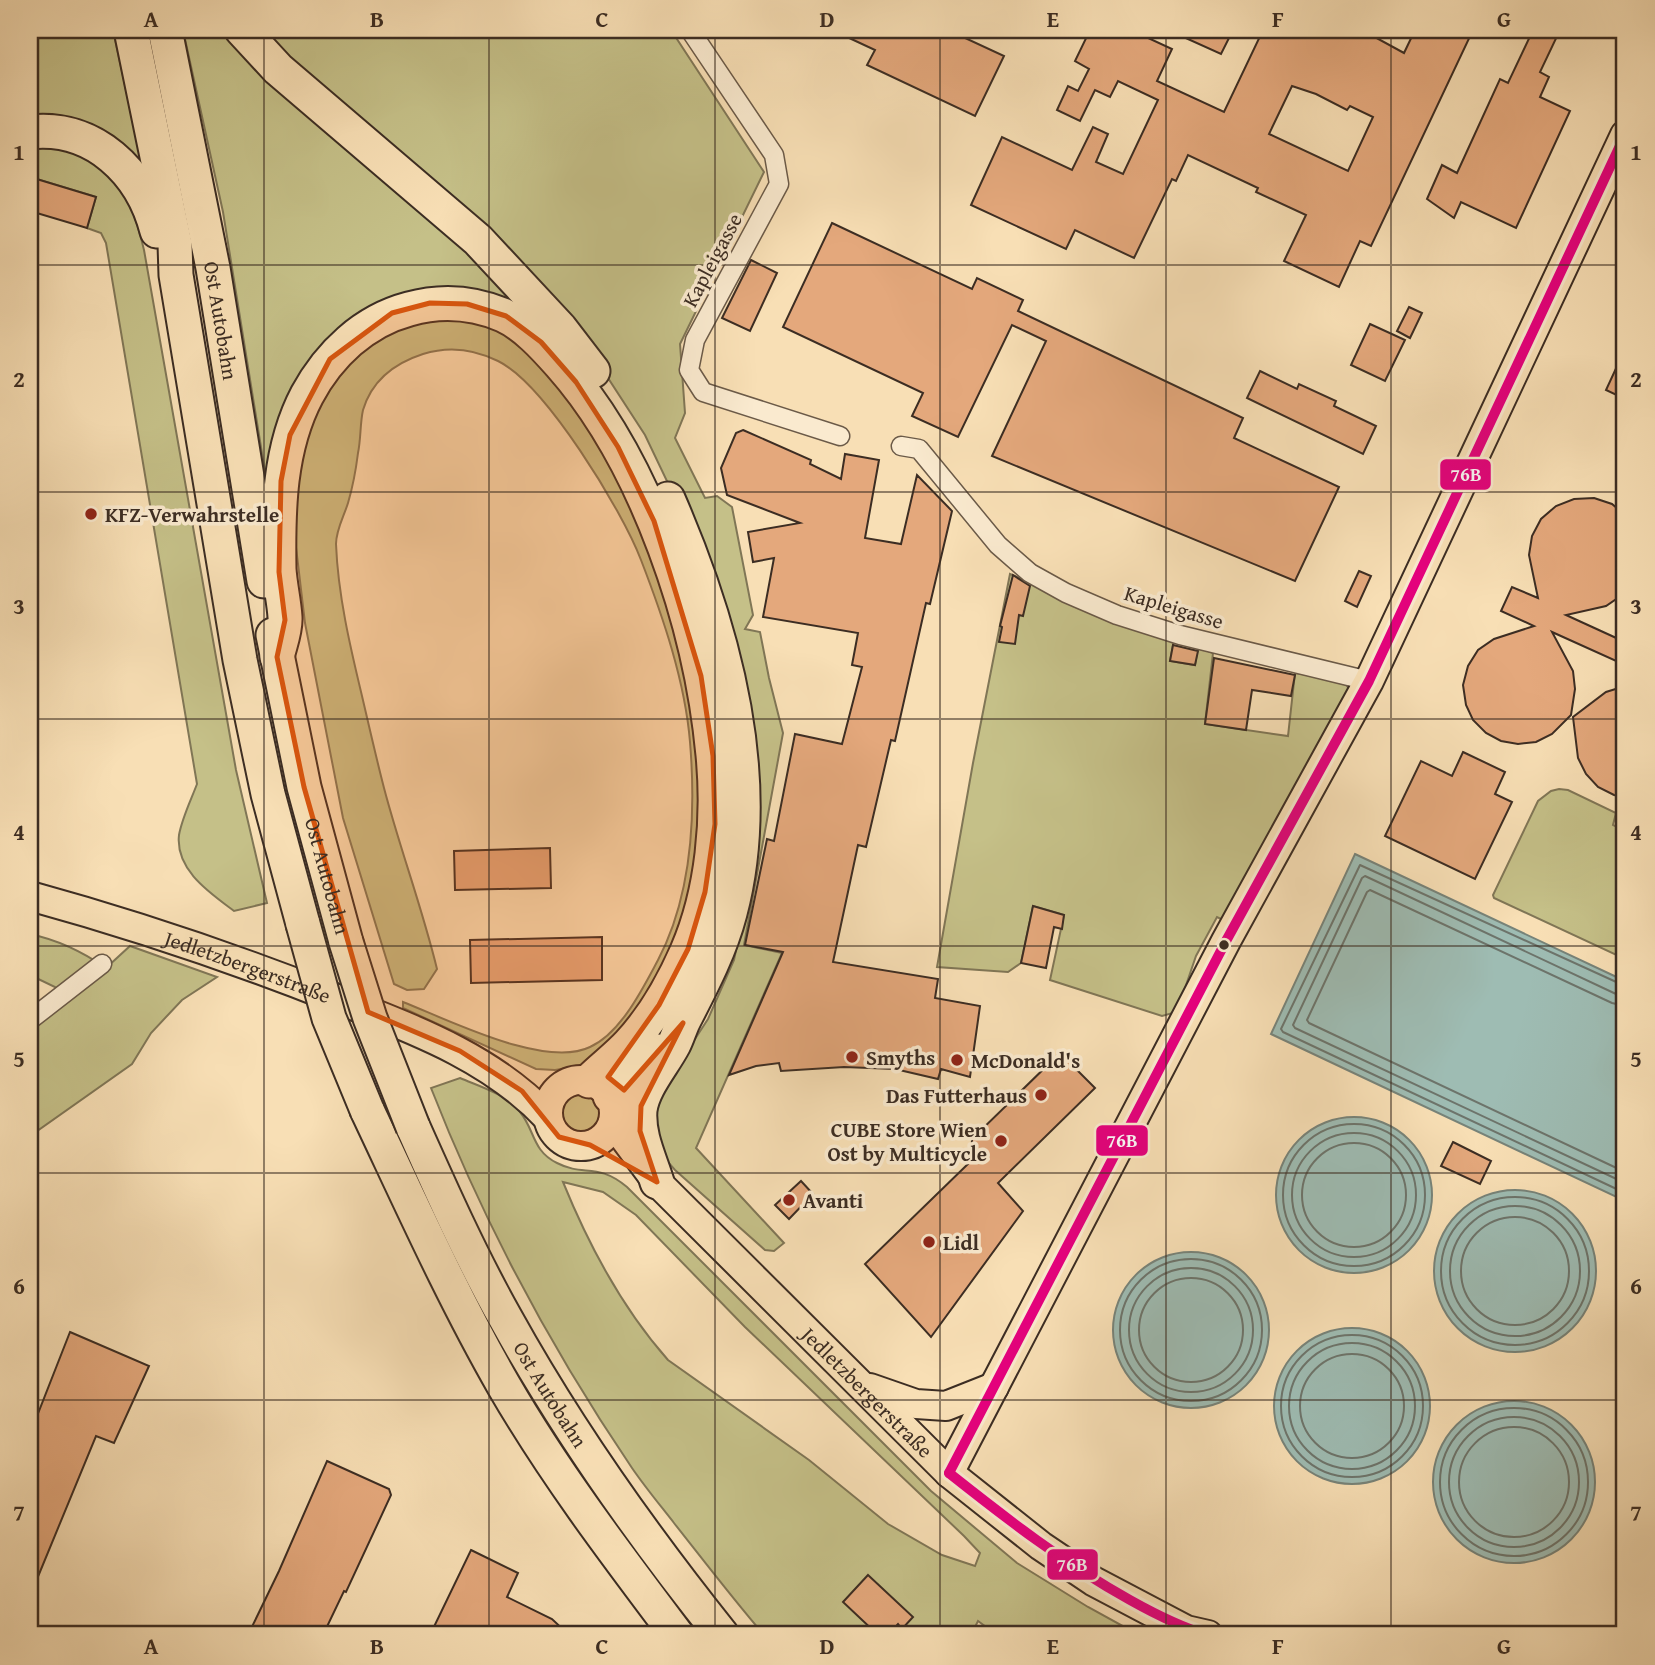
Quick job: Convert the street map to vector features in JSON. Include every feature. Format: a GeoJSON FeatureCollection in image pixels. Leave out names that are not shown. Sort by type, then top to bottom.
{"type":"FeatureCollection","features":[{"type":"Feature","properties":{"kind":"highway","name":"Ost Autobahn"},"geometry":{"type":"LineString","coordinates":[[131,30],[175,243],[176,275],[240,660],[268,794],[330,1018],[367,1110],[441,1268],[505,1387],[584,1510],[677,1635]]}},
{"type":"Feature","properties":{"kind":"highway","name":"Ost Autobahn"},"geometry":{"type":"LineString","coordinates":[[164,30],[213,268],[277,657],[304,787],[346,942],[370,1018],[413,1127],[473,1259],[520,1343],[590,1457],[673,1573],[722,1635]]}},
{"type":"Feature","properties":{"kind":"highway"},"geometry":{"type":"LineString","coordinates":[[242,30],[278,69],[478,240],[560,328],[594,372],[637,439],[671,506],[699,576],[727,671],[738,739],[742,795],[740,856],[731,912],[715,960],[641,1106],[640,1130],[657,1182]]}},
{"type":"Feature","properties":{"kind":"highway"},"geometry":{"type":"LineString","coordinates":[[30,132],[53,131],[85,139],[105,150],[123,166],[142,192],[155,222],[161,246],[176,275]]}},
{"type":"Feature","properties":{"kind":"highway"},"geometry":{"type":"LineString","coordinates":[[277,657],[285,620],[279,572],[281,481],[290,435],[307,395],[331,359],[360,332],[393,313],[430,303],[467,304],[506,316],[541,342],[576,382],[618,447],[654,522],[683,601],[701,676],[713,755],[715,824],[705,892],[688,949],[659,1005],[594,1096]]}},
{"type":"Feature","properties":{"kind":"highway"},"geometry":{"type":"LineString","coordinates":[[594,1096],[659,1050],[683,1023]]}},
{"type":"Feature","properties":{"kind":"main road"},"geometry":{"type":"LineString","coordinates":[[949,1473],[1226,941],[1369,681],[1625,135]]}},
{"type":"Feature","properties":{"kind":"main road","name":"Jedletzbergerstraße"},"geometry":{"type":"LineString","coordinates":[[30,895],[122,921],[281,977],[427,1035],[460,1051],[522,1091],[548,1118]]}},
{"type":"Feature","properties":{"kind":"main road","name":"Jedletzbergerstraße"},"geometry":{"type":"LineString","coordinates":[[460,1051],[594,1096],[657,1182],[949,1473],[1041,1546],[1093,1581],[1186,1630],[1208,1635]]}},
{"type":"Feature","properties":{"kind":"main road"},"geometry":{"type":"LineString","coordinates":[[594,1096],[604,1137],[590,1145],[579,1146],[559,1137],[548,1118],[551,1099],[594,1096]]}},
{"type":"Feature","properties":{"kind":"main road","name":"Jedletzbergerstraße"},"geometry":{"type":"LineString","coordinates":[[590,1145],[631,1171],[657,1182]]}},
{"type":"Feature","properties":{"kind":"main road"},"geometry":{"type":"LineString","coordinates":[[860,1384],[916,1404],[946,1406],[993,1388]]}},
{"type":"Feature","properties":{"kind":"street","name":"Kapleigasse"},"geometry":{"type":"LineString","coordinates":[[690,30],[774,155],[779,184],[695,340],[689,370],[702,392],[840,436]]}},
{"type":"Feature","properties":{"kind":"street","name":"Kapleigasse"},"geometry":{"type":"LineString","coordinates":[[901,446],[919,449],[998,545],[1030,573],[1066,593],[1117,615],[1180,635],[1369,681]]}},
{"type":"Feature","properties":{"kind":"street"},"geometry":{"type":"LineString","coordinates":[[30,1020],[102,964]]}},
{"type":"Feature","properties":{"kind":"highlighted area"},"geometry":{"type":"Polygon","coordinates":[[[430,303],[467,304],[506,316],[541,342],[576,382],[618,447],[654,521],[701,676],[713,756],[715,824],[705,892],[688,949],[659,1005],[608,1077],[624,1090],[683,1023],[641,1106],[640,1131],[657,1182],[590,1145],[559,1137],[522,1091],[460,1051],[368,1012],[304,787],[277,657],[285,620],[279,572],[281,481],[290,435],[330,359],[392,313],[430,303]]]}},
{"type":"Feature","properties":{"kind":"shaded area"},"geometry":{"type":"Polygon","coordinates":[[[30,30],[113,30],[142,164],[30,125],[30,30]]]}},
{"type":"Feature","properties":{"kind":"shaded area"},"geometry":{"type":"Polygon","coordinates":[[[183,30],[232,30],[246,47],[325,119],[475,249],[531,306],[593,385],[648,479],[693,581],[724,688],[736,796],[725,899],[688,995],[619,1078],[610,1069],[638,1045],[657,1022],[682,982],[701,940],[717,876],[723,809],[720,740],[709,670],[691,601],[667,535],[639,473],[607,417],[577,373],[553,345],[513,312],[493,303],[449,296],[426,297],[383,309],[363,319],[336,341],[317,364],[283,430],[276,459],[274,509],[271,509],[223,212],[183,30]]]}},
{"type":"Feature","properties":{"kind":"shaded area"},"geometry":{"type":"Polygon","coordinates":[[[250,30],[671,30],[764,172],[680,344],[685,413],[675,438],[705,498],[717,496],[732,507],[753,615],[745,629],[760,632],[783,733],[744,945],[782,953],[696,1148],[784,1243],[774,1251],[765,1250],[675,1170],[652,1144],[657,1097],[708,1019],[734,960],[748,893],[686,521],[645,435],[606,375],[250,30]]]}},
{"type":"Feature","properties":{"kind":"shaded area"},"geometry":{"type":"Polygon","coordinates":[[[30,147],[69,149],[90,159],[114,179],[135,218],[144,250],[236,770],[267,903],[234,911],[188,870],[179,848],[184,816],[197,784],[106,243],[101,233],[87,228],[96,197],[30,177],[30,147]]]}},
{"type":"Feature","properties":{"kind":"shaded area"},"geometry":{"type":"Polygon","coordinates":[[[455,316],[494,324],[536,352],[581,406],[663,567],[702,727],[701,882],[644,1018],[592,1064],[555,1070],[536,1069],[403,1008],[403,1002],[497,1040],[548,1052],[571,1052],[590,1047],[601,1040],[630,1009],[658,960],[678,909],[689,854],[692,769],[687,719],[678,673],[641,560],[617,511],[580,450],[538,395],[517,374],[489,357],[470,351],[451,350],[423,354],[403,362],[386,374],[372,390],[363,410],[353,484],[336,539],[337,563],[349,639],[378,765],[437,969],[424,989],[407,990],[394,984],[343,818],[305,623],[296,547],[296,492],[303,443],[318,409],[347,359],[385,331],[420,319],[455,316]]]}},
{"type":"Feature","properties":{"kind":"shaded area"},"geometry":{"type":"Polygon","coordinates":[[[1010,574],[1174,640],[1170,661],[1195,665],[1198,647],[1213,653],[1205,724],[1288,736],[1295,673],[1343,680],[1349,689],[1223,920],[1217,917],[1196,956],[1183,994],[1173,1013],[1162,1016],[1050,980],[1064,915],[1033,906],[1021,963],[1008,972],[937,967],[1010,574]]]}},
{"type":"Feature","properties":{"kind":"shaded area"},"geometry":{"type":"Polygon","coordinates":[[[1568,790],[1616,813],[1613,825],[1625,831],[1625,959],[1494,898],[1493,895],[1538,801],[1551,791],[1568,790]]]}},
{"type":"Feature","properties":{"kind":"shaded area"},"geometry":{"type":"Polygon","coordinates":[[[30,934],[70,947],[106,968],[130,946],[217,977],[182,1000],[151,1033],[132,1064],[30,1136],[30,1029],[63,1002],[55,987],[30,975],[30,934]]]}},
{"type":"Feature","properties":{"kind":"shaded area"},"geometry":{"type":"Polygon","coordinates":[[[460,1078],[493,1092],[508,1100],[520,1112],[538,1146],[549,1158],[567,1167],[599,1172],[627,1187],[931,1491],[1017,1563],[1139,1635],[997,1635],[978,1621],[971,1635],[764,1635],[642,1482],[574,1378],[496,1236],[431,1088],[460,1078]],[[563,1182],[608,1276],[651,1340],[668,1360],[809,1460],[888,1524],[942,1555],[975,1566],[980,1553],[964,1536],[745,1327],[636,1215],[603,1192],[563,1182]]]}},
{"type":"Feature","properties":{"kind":"shaded area"},"geometry":{"type":"Polygon","coordinates":[[[580,1095],[588,1096],[594,1101],[599,1107],[599,1123],[594,1129],[588,1134],[580,1135],[572,1134],[566,1129],[561,1123],[560,1115],[561,1107],[566,1101],[572,1096],[580,1095]]]}},
{"type":"Feature","properties":{"kind":"water"},"geometry":{"type":"Polygon","coordinates":[[[1355,854],[1625,981],[1625,1201],[1271,1034],[1355,854]]]}},
{"type":"Feature","properties":{"kind":"water"},"geometry":{"type":"Polygon","coordinates":[[[1354,1117],[1384,1123],[1409,1140],[1426,1165],[1432,1195],[1426,1225],[1409,1250],[1384,1267],[1354,1273],[1324,1267],[1299,1250],[1282,1225],[1276,1195],[1282,1165],[1299,1140],[1324,1123],[1354,1117]]]}},
{"type":"Feature","properties":{"kind":"water"},"geometry":{"type":"Polygon","coordinates":[[[1515,1190],[1546,1196],[1572,1214],[1590,1240],[1596,1271],[1590,1302],[1572,1328],[1546,1346],[1515,1352],[1484,1346],[1458,1328],[1440,1302],[1434,1271],[1440,1240],[1458,1214],[1484,1196],[1515,1190]]]}},
{"type":"Feature","properties":{"kind":"water"},"geometry":{"type":"Polygon","coordinates":[[[1191,1252],[1221,1258],[1246,1275],[1263,1300],[1269,1330],[1263,1360],[1246,1385],[1221,1402],[1191,1408],[1161,1402],[1136,1385],[1119,1360],[1113,1330],[1119,1300],[1136,1275],[1161,1258],[1191,1252]]]}},
{"type":"Feature","properties":{"kind":"water"},"geometry":{"type":"Polygon","coordinates":[[[1352,1328],[1382,1334],[1407,1351],[1424,1376],[1430,1406],[1424,1436],[1407,1461],[1382,1478],[1352,1484],[1322,1478],[1297,1461],[1280,1436],[1274,1406],[1280,1376],[1297,1351],[1322,1334],[1352,1328]]]}},
{"type":"Feature","properties":{"kind":"water"},"geometry":{"type":"Polygon","coordinates":[[[1514,1401],[1545,1407],[1571,1425],[1589,1451],[1595,1482],[1589,1513],[1571,1539],[1545,1557],[1514,1563],[1483,1557],[1457,1539],[1439,1513],[1433,1482],[1439,1451],[1457,1425],[1483,1407],[1514,1401]]]}},
{"type":"Feature","properties":{"kind":"building"},"geometry":{"type":"Polygon","coordinates":[[[832,30],[948,30],[1004,56],[975,116],[867,65],[875,50],[832,30]]]}},
{"type":"Feature","properties":{"kind":"building"},"geometry":{"type":"Polygon","coordinates":[[[1090,30],[1131,30],[1172,49],[1157,81],[1224,112],[1263,30],[1362,30],[1404,53],[1415,30],[1473,30],[1371,246],[1360,241],[1339,287],[1284,261],[1306,215],[1256,192],[1258,188],[1188,155],[1176,181],[1172,179],[1134,258],[1075,230],[1066,249],[971,205],[1002,137],[1072,170],[1093,127],[1108,134],[1096,162],[1123,174],[1158,100],[1118,81],[1110,97],[1095,90],[1080,121],[1057,110],[1068,86],[1078,91],[1089,69],[1075,61],[1090,30]],[[1292,86],[1269,134],[1348,171],[1373,117],[1350,106],[1347,110],[1316,94],[1292,86]]]}},
{"type":"Feature","properties":{"kind":"building"},"geometry":{"type":"Polygon","coordinates":[[[1168,30],[1233,30],[1221,54],[1168,30]]]}},
{"type":"Feature","properties":{"kind":"building"},"geometry":{"type":"Polygon","coordinates":[[[1533,30],[1560,30],[1540,72],[1549,77],[1540,97],[1570,111],[1516,228],[1461,202],[1454,218],[1427,199],[1442,165],[1457,173],[1500,79],[1508,83],[1533,30]]]}},
{"type":"Feature","properties":{"kind":"building"},"geometry":{"type":"Polygon","coordinates":[[[30,177],[96,197],[87,228],[30,211],[30,177]]]}},
{"type":"Feature","properties":{"kind":"building"},"geometry":{"type":"Polygon","coordinates":[[[832,223],[972,289],[977,278],[1023,300],[1018,311],[1243,418],[1234,438],[1339,487],[1295,581],[992,456],[1046,341],[1012,325],[958,437],[912,416],[923,393],[783,327],[832,223]]]}},
{"type":"Feature","properties":{"kind":"building"},"geometry":{"type":"Polygon","coordinates":[[[751,260],[777,273],[750,331],[722,318],[751,260]]]}},
{"type":"Feature","properties":{"kind":"building"},"geometry":{"type":"Polygon","coordinates":[[[1409,307],[1422,313],[1410,338],[1397,331],[1409,307]]]}},
{"type":"Feature","properties":{"kind":"building"},"geometry":{"type":"Polygon","coordinates":[[[1370,324],[1405,340],[1385,381],[1351,365],[1370,324]]]}},
{"type":"Feature","properties":{"kind":"building"},"geometry":{"type":"Polygon","coordinates":[[[1625,349],[1625,399],[1606,390],[1625,349]]]}},
{"type":"Feature","properties":{"kind":"building"},"geometry":{"type":"Polygon","coordinates":[[[1260,371],[1297,389],[1299,384],[1336,401],[1334,406],[1376,426],[1363,454],[1247,398],[1260,371]]]}},
{"type":"Feature","properties":{"kind":"building"},"geometry":{"type":"Polygon","coordinates":[[[743,430],[811,460],[810,464],[841,479],[845,454],[879,460],[865,538],[901,544],[917,475],[952,511],[930,604],[926,603],[895,741],[891,740],[866,847],[858,845],[833,962],[938,979],[935,998],[980,1006],[970,1077],[941,1069],[938,1079],[895,1069],[844,1067],[781,1071],[779,1063],[756,1066],[729,1075],[783,952],[745,945],[767,839],[774,841],[795,734],[842,744],[862,667],[852,665],[858,633],[763,617],[774,558],[753,562],[748,532],[800,523],[727,495],[721,468],[736,433],[743,430]]]}},
{"type":"Feature","properties":{"kind":"building"},"geometry":{"type":"Polygon","coordinates":[[[1594,498],[1612,504],[1625,515],[1625,593],[1606,606],[1566,615],[1625,642],[1625,665],[1552,632],[1573,671],[1575,689],[1571,715],[1552,734],[1536,742],[1518,744],[1501,741],[1486,733],[1473,720],[1466,705],[1463,685],[1468,666],[1478,650],[1494,639],[1534,626],[1501,611],[1512,587],[1538,598],[1529,555],[1532,536],[1541,519],[1556,506],[1574,499],[1594,498]]]}},
{"type":"Feature","properties":{"kind":"building"},"geometry":{"type":"Polygon","coordinates":[[[1359,571],[1371,576],[1357,607],[1345,601],[1359,571]]]}},
{"type":"Feature","properties":{"kind":"building"},"geometry":{"type":"Polygon","coordinates":[[[1013,575],[1030,586],[1023,616],[1019,615],[1015,644],[999,642],[1000,626],[1013,575]]]}},
{"type":"Feature","properties":{"kind":"building"},"geometry":{"type":"Polygon","coordinates":[[[1173,645],[1198,651],[1195,665],[1170,661],[1173,645]]]}},
{"type":"Feature","properties":{"kind":"building"},"geometry":{"type":"Polygon","coordinates":[[[1214,658],[1295,675],[1291,696],[1252,690],[1246,730],[1205,724],[1214,658]]]}},
{"type":"Feature","properties":{"kind":"building"},"geometry":{"type":"Polygon","coordinates":[[[1625,686],[1625,797],[1598,787],[1586,774],[1578,758],[1573,717],[1606,692],[1625,686]]]}},
{"type":"Feature","properties":{"kind":"building"},"geometry":{"type":"Polygon","coordinates":[[[1463,752],[1505,772],[1495,794],[1512,802],[1475,879],[1385,836],[1421,761],[1452,776],[1463,752]]]}},
{"type":"Feature","properties":{"kind":"building"},"geometry":{"type":"Polygon","coordinates":[[[550,848],[551,888],[455,890],[454,851],[550,848]]]}},
{"type":"Feature","properties":{"kind":"building"},"geometry":{"type":"Polygon","coordinates":[[[1033,906],[1064,915],[1062,929],[1054,927],[1046,968],[1021,963],[1033,906]]]}},
{"type":"Feature","properties":{"kind":"building"},"geometry":{"type":"Polygon","coordinates":[[[602,937],[602,980],[471,983],[470,940],[602,937]]]}},
{"type":"Feature","properties":{"kind":"building"},"geometry":{"type":"Polygon","coordinates":[[[1060,1053],[1095,1088],[998,1183],[1023,1211],[931,1337],[865,1264],[971,1161],[972,1139],[1060,1053]]]}},
{"type":"Feature","properties":{"kind":"building"},"geometry":{"type":"Polygon","coordinates":[[[1453,1142],[1491,1161],[1480,1184],[1441,1166],[1453,1142]]]}},
{"type":"Feature","properties":{"kind":"building"},"geometry":{"type":"Polygon","coordinates":[[[801,1181],[813,1194],[789,1219],[775,1205],[801,1181]]]}},
{"type":"Feature","properties":{"kind":"building"},"geometry":{"type":"Polygon","coordinates":[[[70,1332],[149,1366],[114,1443],[96,1436],[30,1596],[30,1434],[70,1332]]]}},
{"type":"Feature","properties":{"kind":"building"},"geometry":{"type":"Polygon","coordinates":[[[327,1461],[389,1489],[391,1495],[323,1635],[248,1635],[279,1571],[327,1461]]]}},
{"type":"Feature","properties":{"kind":"building"},"geometry":{"type":"Polygon","coordinates":[[[471,1550],[518,1573],[507,1597],[552,1619],[569,1635],[430,1635],[471,1550]]]}},
{"type":"Feature","properties":{"kind":"building"},"geometry":{"type":"Polygon","coordinates":[[[868,1575],[913,1617],[902,1629],[898,1624],[888,1635],[878,1635],[843,1602],[868,1575]]]}},
{"type":"Feature","properties":{"kind":"transit line","name":"76B"},"geometry":{"type":"LineString","coordinates":[[949,1473],[1226,941],[1369,681],[1625,135]]}},
{"type":"Feature","properties":{"kind":"transit line","name":"76B"},"geometry":{"type":"LineString","coordinates":[[949,1473],[1082,1571],[1158,1615],[1208,1635]]}},
{"type":"Feature","properties":{"kind":"place","name":"KFZ-Verwahrstelle"},"geometry":{"type":"Point","coordinates":[91,514]}},
{"type":"Feature","properties":{"kind":"place","name":"Smyths"},"geometry":{"type":"Point","coordinates":[852,1057]}},
{"type":"Feature","properties":{"kind":"place","name":"McDonald's"},"geometry":{"type":"Point","coordinates":[957,1060]}},
{"type":"Feature","properties":{"kind":"place","name":"Das Futterhaus"},"geometry":{"type":"Point","coordinates":[1041,1095]}},
{"type":"Feature","properties":{"kind":"place","name":"CUBE Store Wien Ost by Multicycle"},"geometry":{"type":"Point","coordinates":[1001,1141]}},
{"type":"Feature","properties":{"kind":"place","name":"Avanti"},"geometry":{"type":"Point","coordinates":[789,1200]}},
{"type":"Feature","properties":{"kind":"place","name":"Lidl"},"geometry":{"type":"Point","coordinates":[929,1242]}}]}
